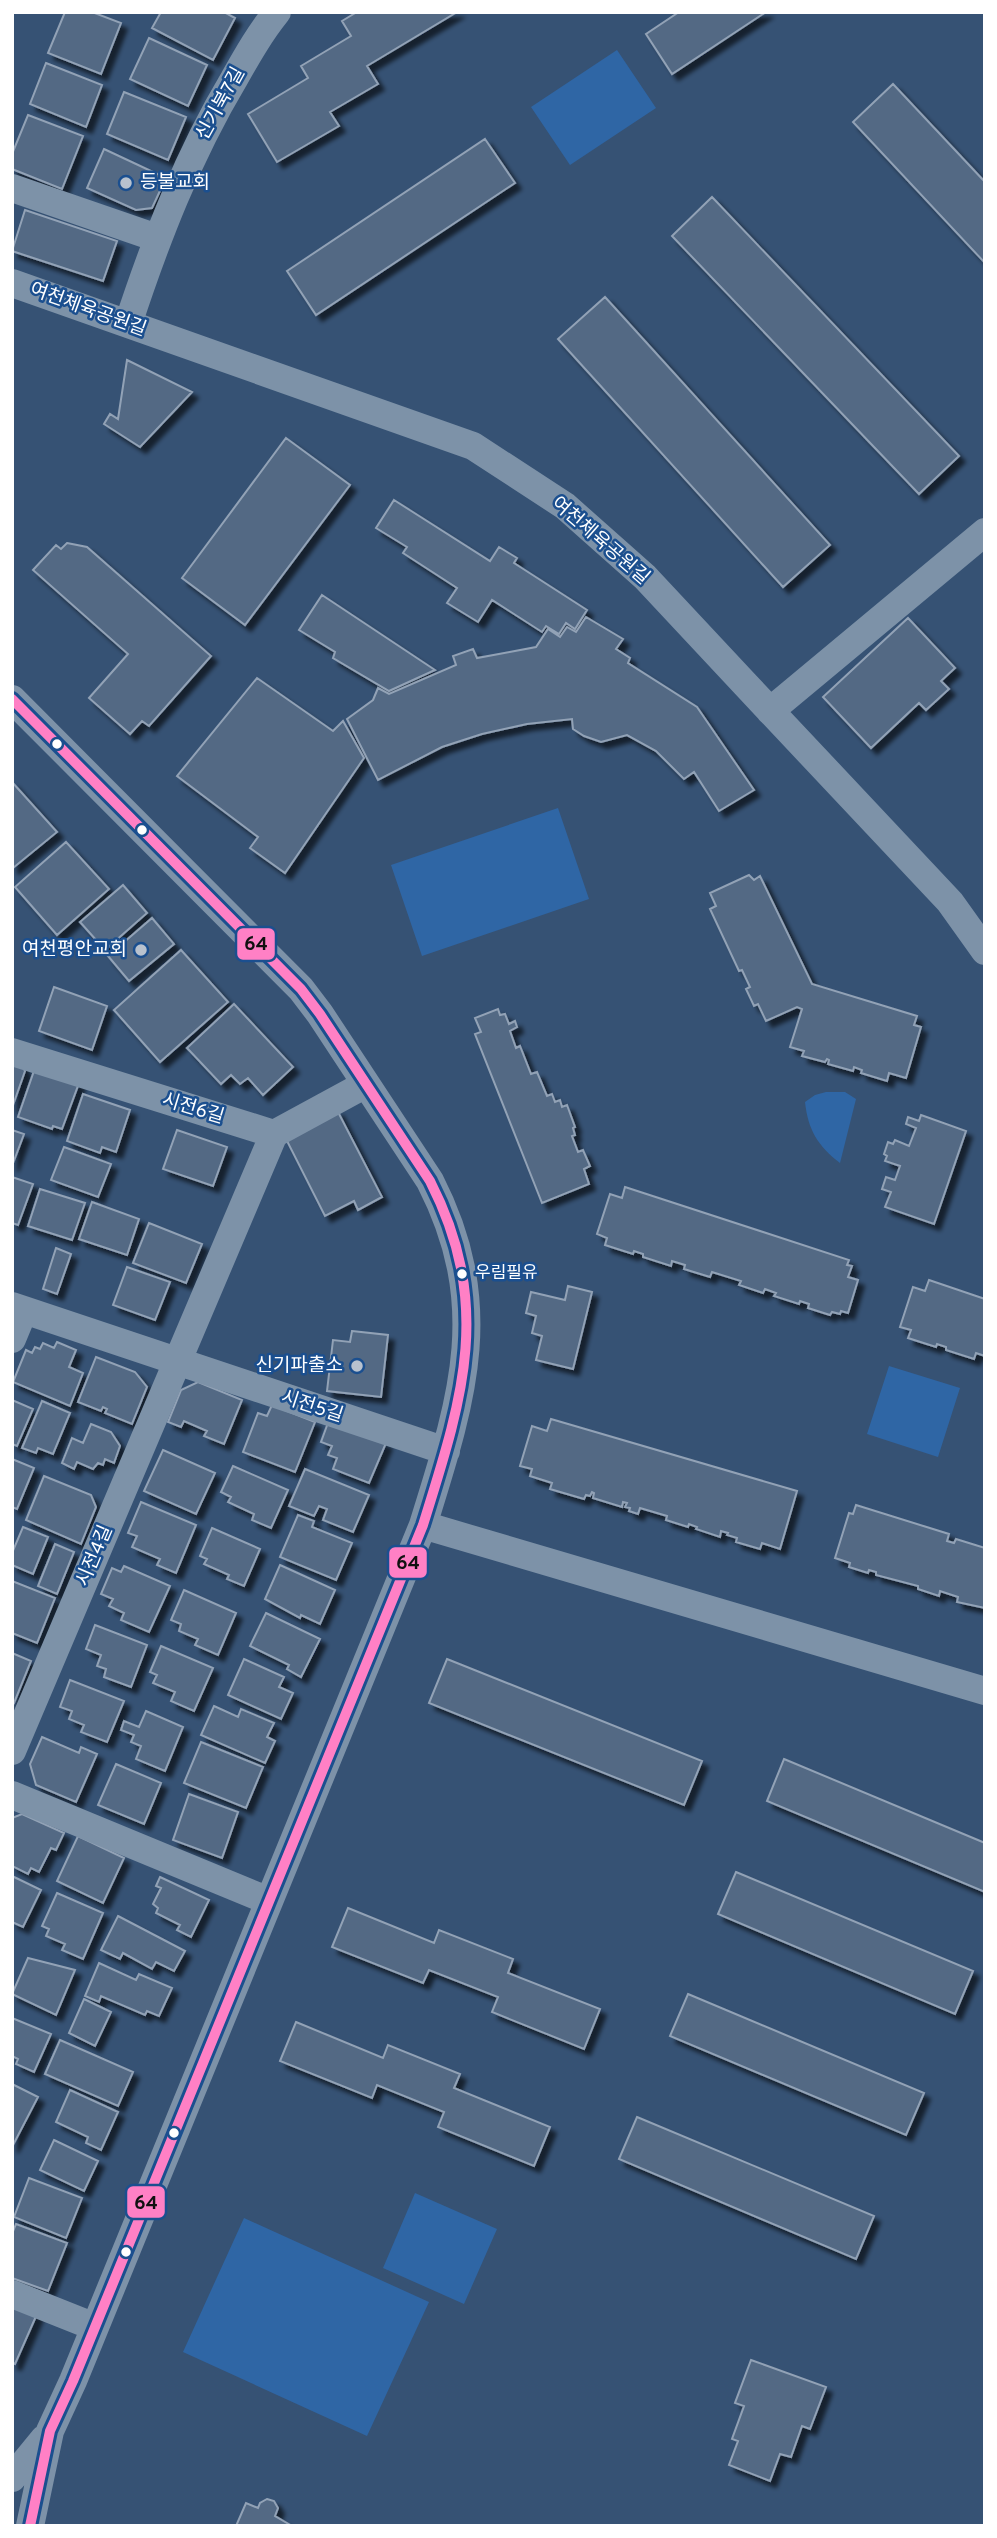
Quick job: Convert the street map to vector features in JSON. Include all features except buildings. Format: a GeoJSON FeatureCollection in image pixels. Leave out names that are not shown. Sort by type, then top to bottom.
{"type":"FeatureCollection","features":[{"type":"Feature","properties":{"kind":"street","name":"신기북7길"},"geometry":{"type":"LineString","coordinates":[[128,324],[157,238],[209,121],[264,28],[277,12]]}},
{"type":"Feature","properties":{"kind":"street"},"geometry":{"type":"LineString","coordinates":[[12,188],[157,238]]}},
{"type":"Feature","properties":{"kind":"street","name":"여천체육공원길"},"geometry":{"type":"LineString","coordinates":[[12,283],[473,446],[565,506],[645,578],[950,902],[985,951]]}},
{"type":"Feature","properties":{"kind":"street"},"geometry":{"type":"LineString","coordinates":[[770,711],[985,532]]}},
{"type":"Feature","properties":{"kind":"street"},"geometry":{"type":"LineString","coordinates":[[12,699],[301,989],[430,1181],[446,1215],[459,1264],[468,1315],[463,1386],[424,1525],[73,2381],[25,2478],[30,2526]]}},
{"type":"Feature","properties":{"kind":"street","name":"시전6길"},"geometry":{"type":"LineString","coordinates":[[12,1052],[274,1134]]}},
{"type":"Feature","properties":{"kind":"street"},"geometry":{"type":"LineString","coordinates":[[177,1362],[274,1134],[366,1084]]}},
{"type":"Feature","properties":{"kind":"street"},"geometry":{"type":"LineString","coordinates":[[12,1339],[18,1308]]}},
{"type":"Feature","properties":{"kind":"street","name":"시전5길"},"geometry":{"type":"LineString","coordinates":[[18,1308],[446,1451]]}},
{"type":"Feature","properties":{"kind":"street","name":"시전4길"},"geometry":{"type":"LineString","coordinates":[[12,1751],[177,1362]]}},
{"type":"Feature","properties":{"kind":"street"},"geometry":{"type":"LineString","coordinates":[[424,1525],[985,1691]]}},
{"type":"Feature","properties":{"kind":"street"},"geometry":{"type":"LineString","coordinates":[[12,1795],[269,1901]]}},
{"type":"Feature","properties":{"kind":"street"},"geometry":{"type":"LineString","coordinates":[[12,2294],[95,2327]]}},
{"type":"Feature","properties":{"kind":"shaded area"},"geometry":{"type":"Polygon","coordinates":[[[617,50],[656,108],[570,165],[531,107],[617,50]]]}},
{"type":"Feature","properties":{"kind":"shaded area"},"geometry":{"type":"Polygon","coordinates":[[[558,808],[589,899],[422,956],[391,865],[558,808]]]}},
{"type":"Feature","properties":{"kind":"shaded area"},"geometry":{"type":"Polygon","coordinates":[[[826,1092],[845,1092],[856,1099],[840,1163],[815,1137],[806,1112],[805,1102],[826,1092]]]}},
{"type":"Feature","properties":{"kind":"shaded area"},"geometry":{"type":"Polygon","coordinates":[[[889,1366],[960,1388],[938,1457],[867,1434],[889,1366]]]}},
{"type":"Feature","properties":{"kind":"shaded area"},"geometry":{"type":"Polygon","coordinates":[[[415,2193],[497,2229],[464,2304],[383,2268],[415,2193]]]}},
{"type":"Feature","properties":{"kind":"shaded area"},"geometry":{"type":"Polygon","coordinates":[[[244,2218],[429,2302],[367,2436],[183,2352],[244,2218]]]}},
{"type":"Feature","properties":{"kind":"transit line","name":"64"},"geometry":{"type":"LineString","coordinates":[[12,699],[301,989],[320,1014],[430,1181],[450,1227],[461,1270],[466,1312],[465,1353],[459,1394],[450,1436],[423,1525],[73,2381],[50,2431],[30,2526]]}},
{"type":"Feature","properties":{"kind":"place","name":"등불교회"},"geometry":{"type":"Point","coordinates":[126,183]}},
{"type":"Feature","properties":{"kind":"place","name":"여천평안교회"},"geometry":{"type":"Point","coordinates":[141,950]}},
{"type":"Feature","properties":{"kind":"place","name":"우림필유"},"geometry":{"type":"Point","coordinates":[462,1274]}},
{"type":"Feature","properties":{"kind":"place","name":"신기파출소"},"geometry":{"type":"Point","coordinates":[357,1366]}}]}
